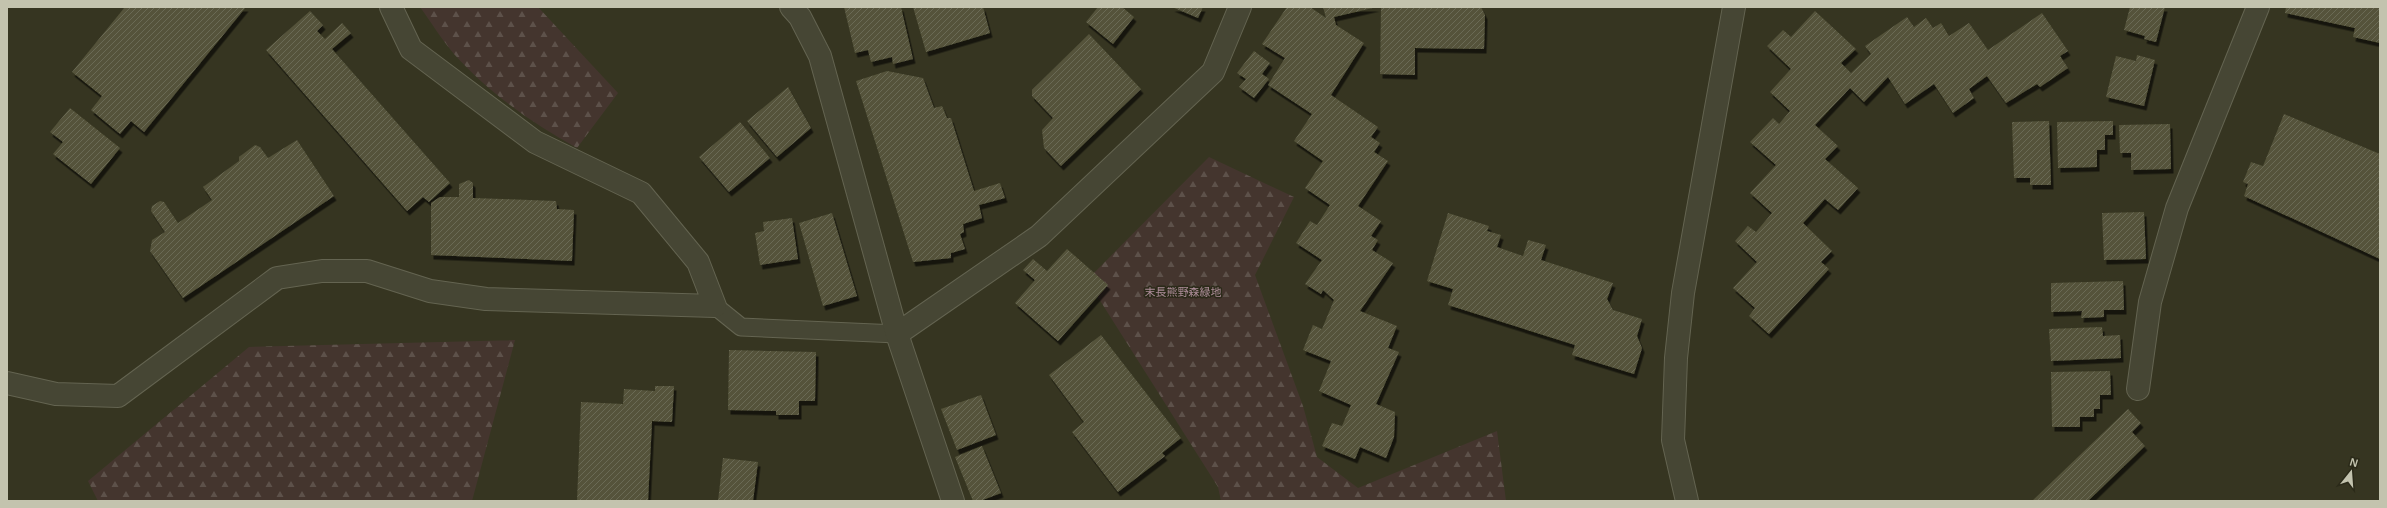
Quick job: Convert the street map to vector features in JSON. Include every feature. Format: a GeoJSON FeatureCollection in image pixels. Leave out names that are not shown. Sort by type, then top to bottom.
{"type":"FeatureCollection","features":[{"type":"Feature","properties":{"kind":"street"},"geometry":{"type":"LineString","coordinates":[[7,383],[56,394],[118,396],[277,278],[322,271],[367,271],[430,290],[486,299],[715,306],[698,262],[641,193],[535,142],[411,49],[391,7]]}},
{"type":"Feature","properties":{"kind":"street"},"geometry":{"type":"LineString","coordinates":[[791,7],[800,17],[820,56],[897,334],[953,501]]}},
{"type":"Feature","properties":{"kind":"street"},"geometry":{"type":"LineString","coordinates":[[897,334],[1039,236],[1213,72],[1240,7]]}},
{"type":"Feature","properties":{"kind":"street"},"geometry":{"type":"LineString","coordinates":[[1687,501],[1673,440],[1676,358],[1683,293],[1734,7]]}},
{"type":"Feature","properties":{"kind":"street"},"geometry":{"type":"LineString","coordinates":[[2138,389],[2150,302],[2177,208],[2258,7]]}},
{"type":"Feature","properties":{"kind":"lane"},"geometry":{"type":"LineString","coordinates":[[715,306],[741,327],[897,334]]}},
{"type":"Feature","properties":{"kind":"green space"},"geometry":{"type":"Polygon","coordinates":[[[420,7],[538,7],[618,93],[577,148],[528,118],[482,82],[454,54],[420,7]]]}},
{"type":"Feature","properties":{"kind":"green space","name":"末長熊野森緑地"},"geometry":{"type":"Polygon","coordinates":[[[1209,157],[1294,197],[1255,275],[1303,406],[1317,457],[1358,488],[1497,431],[1506,501],[1221,501],[1218,487],[1087,280],[1209,157]]]}},
{"type":"Feature","properties":{"kind":"green space"},"geometry":{"type":"Polygon","coordinates":[[[515,340],[472,501],[98,501],[88,481],[249,347],[515,340]]]}},
{"type":"Feature","properties":{"kind":"building"},"geometry":{"type":"Polygon","coordinates":[[[125,7],[246,7],[144,132],[131,121],[120,134],[91,110],[102,96],[72,72],[125,7]]]}},
{"type":"Feature","properties":{"kind":"building"},"geometry":{"type":"Polygon","coordinates":[[[844,7],[901,7],[913,59],[893,64],[892,57],[871,62],[868,50],[855,53],[844,7]]]}},
{"type":"Feature","properties":{"kind":"building"},"geometry":{"type":"Polygon","coordinates":[[[913,7],[983,7],[990,33],[926,52],[913,7]]]}},
{"type":"Feature","properties":{"kind":"building"},"geometry":{"type":"Polygon","coordinates":[[[1098,7],[1122,7],[1134,17],[1113,44],[1086,22],[1098,7]]]}},
{"type":"Feature","properties":{"kind":"building"},"geometry":{"type":"Polygon","coordinates":[[[1172,7],[1203,7],[1198,18],[1172,7]]]}},
{"type":"Feature","properties":{"kind":"building"},"geometry":{"type":"Polygon","coordinates":[[[1287,7],[1310,7],[1326,18],[1323,7],[1377,7],[1334,17],[1336,25],[1364,43],[1331,95],[1378,127],[1371,137],[1380,143],[1374,152],[1388,161],[1358,206],[1381,221],[1371,236],[1378,240],[1372,250],[1393,263],[1360,311],[1397,326],[1388,348],[1399,352],[1376,404],[1395,412],[1394,437],[1386,458],[1360,447],[1355,459],[1322,446],[1332,423],[1342,426],[1351,405],[1319,391],[1331,361],[1303,350],[1313,325],[1322,329],[1334,300],[1323,290],[1321,294],[1305,284],[1322,260],[1296,243],[1310,221],[1317,225],[1330,205],[1305,188],[1323,161],[1294,141],[1312,114],[1268,85],[1285,58],[1262,44],[1287,7]]]}},
{"type":"Feature","properties":{"kind":"building"},"geometry":{"type":"Polygon","coordinates":[[[1381,7],[1481,7],[1485,15],[1484,49],[1415,48],[1415,75],[1380,74],[1381,7]]]}},
{"type":"Feature","properties":{"kind":"building"},"geometry":{"type":"Polygon","coordinates":[[[2130,7],[2165,7],[2156,42],[2144,39],[2145,36],[2124,30],[2130,7]]]}},
{"type":"Feature","properties":{"kind":"building"},"geometry":{"type":"Polygon","coordinates":[[[2286,7],[2380,7],[2380,43],[2353,37],[2355,28],[2285,13],[2286,7]]]}},
{"type":"Feature","properties":{"kind":"building"},"geometry":{"type":"Polygon","coordinates":[[[310,11],[323,25],[317,31],[325,39],[342,23],[351,33],[332,49],[450,183],[429,202],[423,197],[407,211],[266,50],[310,11]]]}},
{"type":"Feature","properties":{"kind":"building"},"geometry":{"type":"Polygon","coordinates":[[[1815,11],[1856,49],[1841,63],[1851,73],[1871,54],[1865,46],[1907,17],[1914,27],[1926,18],[1933,28],[1941,23],[1949,36],[1969,23],[1988,50],[2042,13],[2068,51],[2060,56],[2068,68],[2040,87],[2037,84],[2006,103],[1987,76],[1969,89],[1974,98],[1953,113],[1934,84],[1905,104],[1888,77],[1864,102],[1850,88],[1815,125],[1838,146],[1825,159],[1858,188],[1838,210],[1825,199],[1803,223],[1832,251],[1821,262],[1829,269],[1769,334],[1749,316],[1755,308],[1733,288],[1757,262],[1735,241],[1748,226],[1756,232],[1772,213],[1750,193],[1776,165],[1750,142],[1773,118],[1779,124],[1790,111],[1770,92],[1791,69],[1767,46],[1783,30],[1791,37],[1815,11]]]}},
{"type":"Feature","properties":{"kind":"building"},"geometry":{"type":"Polygon","coordinates":[[[1089,34],[1141,89],[1061,166],[1044,148],[1042,130],[1053,118],[1032,96],[1032,90],[1089,34]]]}},
{"type":"Feature","properties":{"kind":"building"},"geometry":{"type":"Polygon","coordinates":[[[1254,51],[1270,63],[1262,74],[1269,79],[1254,98],[1239,87],[1246,79],[1237,73],[1254,51]]]}},
{"type":"Feature","properties":{"kind":"building"},"geometry":{"type":"Polygon","coordinates":[[[2137,55],[2155,60],[2144,106],[2106,97],[2116,56],[2136,61],[2137,55]]]}},
{"type":"Feature","properties":{"kind":"building"},"geometry":{"type":"Polygon","coordinates":[[[887,71],[923,78],[934,108],[942,106],[947,118],[951,118],[974,191],[1000,183],[1005,198],[979,205],[982,218],[963,224],[964,232],[960,234],[965,249],[951,253],[951,258],[913,262],[856,81],[887,71]]]}},
{"type":"Feature","properties":{"kind":"building"},"geometry":{"type":"Polygon","coordinates":[[[788,87],[811,128],[777,157],[747,121],[788,87]]]}},
{"type":"Feature","properties":{"kind":"building"},"geometry":{"type":"Polygon","coordinates":[[[70,108],[120,148],[91,184],[53,154],[63,142],[50,132],[70,108]]]}},
{"type":"Feature","properties":{"kind":"building"},"geometry":{"type":"Polygon","coordinates":[[[2284,114],[2380,154],[2380,259],[2244,196],[2248,184],[2243,182],[2251,162],[2263,166],[2284,114]]]}},
{"type":"Feature","properties":{"kind":"building"},"geometry":{"type":"Polygon","coordinates":[[[2049,121],[2051,185],[2030,185],[2030,178],[2014,178],[2012,122],[2049,121]]]}},
{"type":"Feature","properties":{"kind":"building"},"geometry":{"type":"Polygon","coordinates":[[[2113,121],[2113,135],[2105,135],[2105,150],[2097,150],[2097,167],[2058,168],[2057,122],[2113,121]]]}},
{"type":"Feature","properties":{"kind":"building"},"geometry":{"type":"Polygon","coordinates":[[[740,122],[770,158],[729,192],[699,157],[740,122]]]}},
{"type":"Feature","properties":{"kind":"building"},"geometry":{"type":"Polygon","coordinates":[[[2170,124],[2171,169],[2131,170],[2131,153],[2120,153],[2119,125],[2170,124]]]}},
{"type":"Feature","properties":{"kind":"building"},"geometry":{"type":"Polygon","coordinates":[[[297,140],[334,196],[183,298],[150,251],[152,240],[165,232],[151,211],[152,206],[160,201],[164,202],[178,223],[212,200],[203,187],[239,161],[239,157],[255,145],[260,147],[268,158],[297,140]]]}},
{"type":"Feature","properties":{"kind":"building"},"geometry":{"type":"Polygon","coordinates":[[[469,180],[473,183],[473,198],[556,201],[557,209],[574,210],[572,261],[431,255],[431,203],[440,197],[459,197],[459,184],[469,180]]]}},
{"type":"Feature","properties":{"kind":"building"},"geometry":{"type":"Polygon","coordinates":[[[2144,212],[2146,259],[2104,260],[2102,213],[2144,212]]]}},
{"type":"Feature","properties":{"kind":"building"},"geometry":{"type":"Polygon","coordinates":[[[832,213],[857,296],[823,306],[799,223],[832,213]]]}},
{"type":"Feature","properties":{"kind":"building"},"geometry":{"type":"Polygon","coordinates":[[[1448,213],[1489,226],[1487,231],[1501,235],[1497,247],[1523,256],[1528,240],[1546,245],[1541,260],[1613,283],[1607,299],[1613,310],[1642,319],[1637,336],[1642,348],[1634,374],[1572,355],[1575,345],[1448,305],[1453,289],[1427,281],[1448,213]]]}},
{"type":"Feature","properties":{"kind":"building"},"geometry":{"type":"Polygon","coordinates":[[[792,218],[798,259],[760,265],[755,233],[764,231],[763,222],[792,218]]]}},
{"type":"Feature","properties":{"kind":"building"},"geometry":{"type":"Polygon","coordinates":[[[1067,249],[1108,285],[1058,341],[1015,303],[1035,280],[1023,270],[1033,259],[1047,271],[1067,249]]]}},
{"type":"Feature","properties":{"kind":"building"},"geometry":{"type":"Polygon","coordinates":[[[2123,281],[2124,310],[2104,310],[2104,317],[2081,318],[2082,311],[2051,312],[2051,283],[2123,281]]]}},
{"type":"Feature","properties":{"kind":"building"},"geometry":{"type":"Polygon","coordinates":[[[2102,327],[2103,336],[2120,335],[2121,358],[2051,361],[2049,329],[2102,327]]]}},
{"type":"Feature","properties":{"kind":"building"},"geometry":{"type":"Polygon","coordinates":[[[1101,335],[1181,438],[1162,453],[1165,456],[1118,492],[1072,432],[1084,422],[1049,375],[1101,335]]]}},
{"type":"Feature","properties":{"kind":"building"},"geometry":{"type":"Polygon","coordinates":[[[729,350],[816,352],[815,401],[799,401],[799,415],[776,415],[776,411],[728,410],[729,350]]]}},
{"type":"Feature","properties":{"kind":"building"},"geometry":{"type":"Polygon","coordinates":[[[2110,371],[2111,395],[2100,395],[2100,409],[2094,409],[2094,417],[2080,417],[2080,427],[2052,427],[2051,372],[2110,371]]]}},
{"type":"Feature","properties":{"kind":"building"},"geometry":{"type":"Polygon","coordinates":[[[655,386],[674,386],[672,422],[652,421],[648,501],[577,501],[581,402],[623,404],[624,389],[655,391],[655,386]]]}},
{"type":"Feature","properties":{"kind":"building"},"geometry":{"type":"Polygon","coordinates":[[[981,395],[996,435],[957,450],[941,409],[981,395]]]}},
{"type":"Feature","properties":{"kind":"building"},"geometry":{"type":"Polygon","coordinates":[[[2128,409],[2141,423],[2132,432],[2145,446],[2088,501],[2032,501],[2128,409]]]}},
{"type":"Feature","properties":{"kind":"building"},"geometry":{"type":"Polygon","coordinates":[[[982,446],[1001,493],[980,501],[973,501],[955,457],[982,446]]]}},
{"type":"Feature","properties":{"kind":"building"},"geometry":{"type":"Polygon","coordinates":[[[723,458],[758,462],[753,501],[718,501],[723,458]]]}}]}
